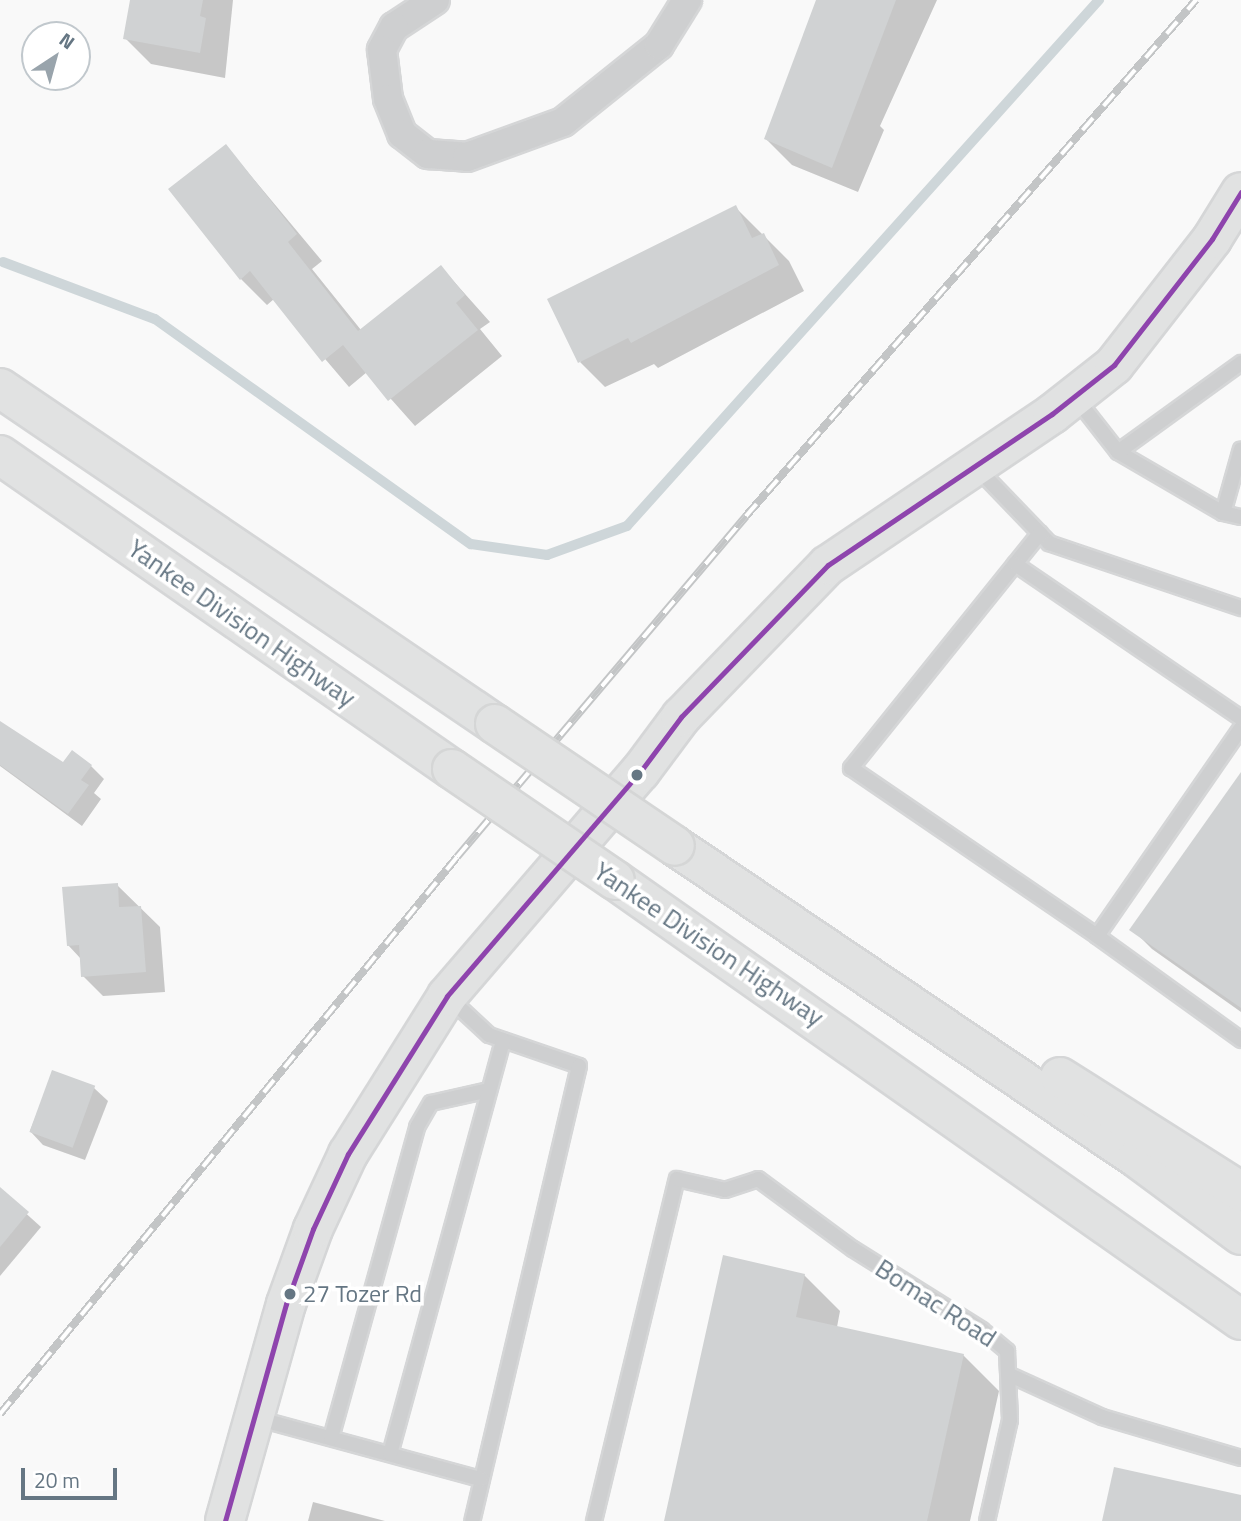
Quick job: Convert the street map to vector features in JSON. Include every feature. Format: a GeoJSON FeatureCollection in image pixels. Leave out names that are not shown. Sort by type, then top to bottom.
{"type":"FeatureCollection","features":[{"type":"Feature","properties":{"kind":"main road"},"geometry":{"type":"LineString","coordinates":[[225,1521],[254,1417],[313,1229],[348,1154],[447,996],[640,772],[681,717],[828,565],[1074,396],[1114,365],[1158,312],[1241,192]]}},
{"type":"Feature","properties":{"kind":"main road"},"geometry":{"type":"LineString","coordinates":[[0,388],[1137,1158],[1241,1235]]}},
{"type":"Feature","properties":{"kind":"main road","name":"Yankee Division Highway"},"geometry":{"type":"LineString","coordinates":[[0,455],[615,880],[1241,1320]]}},
{"type":"Feature","properties":{"kind":"main road"},"geometry":{"type":"LineString","coordinates":[[675,846],[1120,1113],[1241,1192]]}},
{"type":"Feature","properties":{"kind":"street"},"geometry":{"type":"LineString","coordinates":[[436,0],[394,27],[382,50],[388,99],[402,134],[428,154],[467,157],[563,122],[659,45],[687,0]]}},
{"type":"Feature","properties":{"kind":"lane"},"geometry":{"type":"LineString","coordinates":[[1118,452],[1241,363]]}},
{"type":"Feature","properties":{"kind":"lane"},"geometry":{"type":"LineString","coordinates":[[1074,396],[1118,452],[1223,513],[1241,517]]}},
{"type":"Feature","properties":{"kind":"lane"},"geometry":{"type":"LineString","coordinates":[[1223,513],[1241,449]]}},
{"type":"Feature","properties":{"kind":"lane"},"geometry":{"type":"LineString","coordinates":[[974,465],[1049,543],[1241,608]]}},
{"type":"Feature","properties":{"kind":"lane"},"geometry":{"type":"LineString","coordinates":[[1040,533],[851,768],[1097,936],[1241,1040]]}},
{"type":"Feature","properties":{"kind":"lane"},"geometry":{"type":"LineString","coordinates":[[1015,564],[1241,718]]}},
{"type":"Feature","properties":{"kind":"lane"},"geometry":{"type":"LineString","coordinates":[[1097,936],[1241,728]]}},
{"type":"Feature","properties":{"kind":"lane"},"geometry":{"type":"LineString","coordinates":[[447,996],[489,1035],[579,1066],[472,1521]]}},
{"type":"Feature","properties":{"kind":"lane"},"geometry":{"type":"LineString","coordinates":[[390,1454],[503,1040]]}},
{"type":"Feature","properties":{"kind":"lane"},"geometry":{"type":"LineString","coordinates":[[331,1438],[417,1127],[431,1103],[489,1090]]}},
{"type":"Feature","properties":{"kind":"lane","name":"Bomac Road"},"geometry":{"type":"LineString","coordinates":[[594,1521],[677,1179],[724,1189],[758,1179],[853,1249],[982,1330],[1007,1351],[1010,1420],[987,1521]]}},
{"type":"Feature","properties":{"kind":"lane"},"geometry":{"type":"LineString","coordinates":[[1010,1375],[1102,1417],[1241,1458]]}},
{"type":"Feature","properties":{"kind":"lane"},"geometry":{"type":"LineString","coordinates":[[254,1417],[481,1479]]}},
{"type":"Feature","properties":{"kind":"building"},"geometry":{"type":"Polygon","coordinates":[[[130,0],[203,0],[200,16],[206,18],[200,53],[123,39],[130,0]]]}},
{"type":"Feature","properties":{"kind":"building"},"geometry":{"type":"Polygon","coordinates":[[[816,0],[896,0],[832,168],[764,139],[816,0]]]}},
{"type":"Feature","properties":{"kind":"building"},"geometry":{"type":"Polygon","coordinates":[[[226,144],[297,234],[288,242],[358,331],[441,265],[465,295],[456,303],[478,330],[388,401],[343,345],[322,362],[250,271],[240,280],[168,189],[226,144]]]}},
{"type":"Feature","properties":{"kind":"building"},"geometry":{"type":"Polygon","coordinates":[[[736,205],[752,238],[764,233],[779,265],[631,343],[628,338],[578,363],[547,299],[736,205]]]}},
{"type":"Feature","properties":{"kind":"building"},"geometry":{"type":"Polygon","coordinates":[[[0,721],[63,762],[72,750],[92,765],[81,780],[89,785],[68,814],[0,765],[0,721]]]}},
{"type":"Feature","properties":{"kind":"building"},"geometry":{"type":"Polygon","coordinates":[[[1241,772],[1241,1008],[1129,930],[1241,772]]]}},
{"type":"Feature","properties":{"kind":"building"},"geometry":{"type":"Polygon","coordinates":[[[118,883],[119,907],[141,906],[146,972],[81,977],[79,945],[67,946],[62,887],[118,883]]]}},
{"type":"Feature","properties":{"kind":"building"},"geometry":{"type":"Polygon","coordinates":[[[52,1070],[95,1086],[73,1148],[29,1132],[52,1070]]]}},
{"type":"Feature","properties":{"kind":"building"},"geometry":{"type":"Polygon","coordinates":[[[0,1187],[29,1212],[0,1247],[0,1187]]]}},
{"type":"Feature","properties":{"kind":"building"},"geometry":{"type":"Polygon","coordinates":[[[723,1255],[805,1274],[796,1317],[964,1354],[927,1521],[664,1521],[723,1255]]]}},
{"type":"Feature","properties":{"kind":"building"},"geometry":{"type":"Polygon","coordinates":[[[1114,1467],[1241,1495],[1241,1521],[1102,1521],[1114,1467]]]}},
{"type":"Feature","properties":{"kind":"waterway"},"geometry":{"type":"LineString","coordinates":[[3,262],[155,319],[471,544],[547,555],[627,526],[1099,0]]}},
{"type":"Feature","properties":{"kind":"railway"},"geometry":{"type":"LineString","coordinates":[[0,1414],[457,857],[746,516],[1196,0]]}},
{"type":"Feature","properties":{"kind":"transit line"},"geometry":{"type":"LineString","coordinates":[[225,1521],[286,1304],[313,1229],[348,1154],[447,996],[640,772],[681,717],[828,565],[1052,414],[1114,365],[1212,239],[1241,192]]}},
{"type":"Feature","properties":{"kind":"place","name":"27 Tozer Rd"},"geometry":{"type":"Point","coordinates":[290,1294]}}]}
